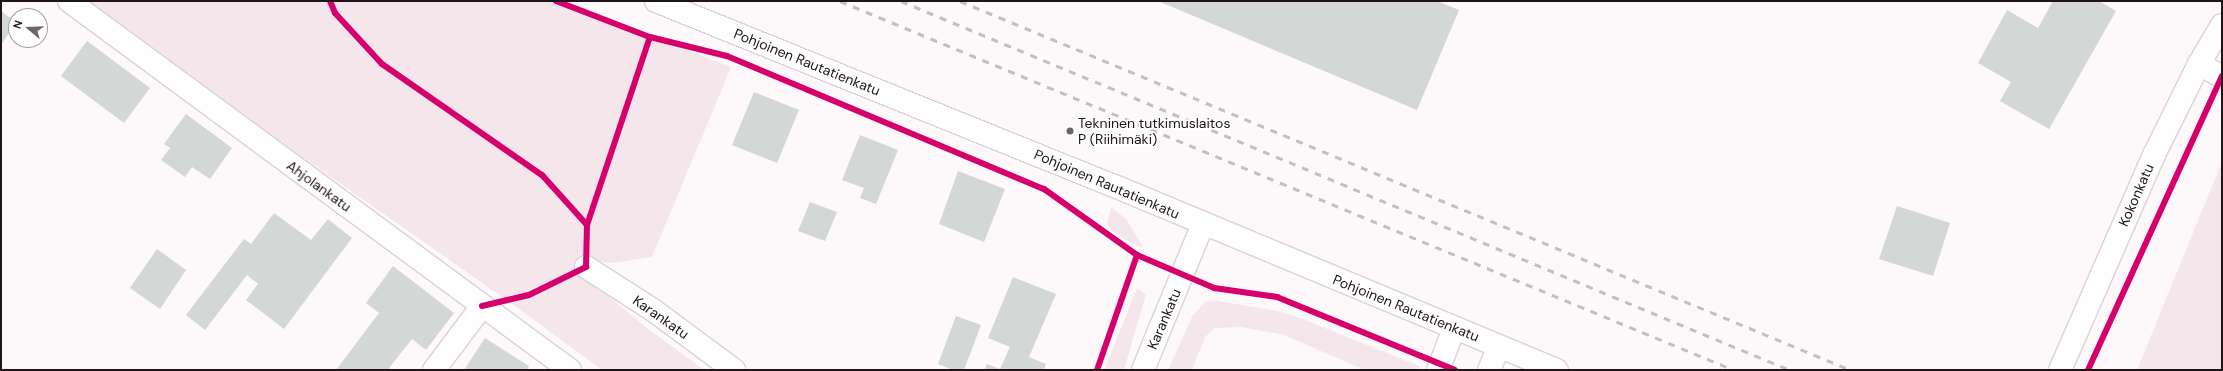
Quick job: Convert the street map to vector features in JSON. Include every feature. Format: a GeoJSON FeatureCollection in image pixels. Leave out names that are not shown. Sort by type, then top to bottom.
{"type":"FeatureCollection","features":[{"type":"Feature","properties":{"kind":"street","name":"Ahjolankatu"},"geometry":{"type":"LineString","coordinates":[[69,1],[570,370]]}},
{"type":"Feature","properties":{"kind":"street","name":"Pohjoinen Rautatienkatu"},"geometry":{"type":"LineString","coordinates":[[656,1],[1557,370]]}},
{"type":"Feature","properties":{"kind":"street","name":"Kokonkatu"},"geometry":{"type":"LineString","coordinates":[[2060,370],[2144,177],[2199,64],[2222,25]]}},
{"type":"Feature","properties":{"kind":"street"},"geometry":{"type":"LineString","coordinates":[[2199,64],[2222,77]]}},
{"type":"Feature","properties":{"kind":"street","name":"Karankatu"},"geometry":{"type":"LineString","coordinates":[[1143,370],[1203,224]]}},
{"type":"Feature","properties":{"kind":"street","name":"Karankatu"},"geometry":{"type":"LineString","coordinates":[[586,267],[653,310],[734,370]]}},
{"type":"Feature","properties":{"kind":"street"},"geometry":{"type":"LineString","coordinates":[[434,370],[482,306]]}},
{"type":"Feature","properties":{"kind":"street"},"geometry":{"type":"LineString","coordinates":[[1438,370],[1454,328]]}},
{"type":"Feature","properties":{"kind":"street"},"geometry":{"type":"LineString","coordinates":[[1489,370],[1499,346]]}},
{"type":"Feature","properties":{"kind":"shaded area"},"geometry":{"type":"Polygon","coordinates":[[[80,1],[566,1],[731,67],[652,257],[612,263],[580,259],[573,267],[647,328],[704,370],[602,370],[518,308],[80,1]]]}},
{"type":"Feature","properties":{"kind":"shaded area"},"geometry":{"type":"Polygon","coordinates":[[[2222,162],[2222,370],[2137,370],[2222,162]]]}},
{"type":"Feature","properties":{"kind":"shaded area"},"geometry":{"type":"Polygon","coordinates":[[[1111,207],[1126,219],[1143,247],[1133,244],[1112,231],[1107,224],[1111,207]]]}},
{"type":"Feature","properties":{"kind":"shaded area"},"geometry":{"type":"Polygon","coordinates":[[[1137,289],[1146,294],[1124,370],[1104,370],[1137,289]]]}},
{"type":"Feature","properties":{"kind":"shaded area"},"geometry":{"type":"Polygon","coordinates":[[[1212,300],[1277,311],[1295,316],[1419,366],[1418,370],[1365,370],[1284,335],[1242,327],[1214,328],[1205,337],[1192,370],[1168,370],[1193,315],[1205,302],[1212,300]]]}},
{"type":"Feature","properties":{"kind":"building"},"geometry":{"type":"Polygon","coordinates":[[[1158,1],[1437,1],[1459,10],[1417,110],[1158,1]]]}},
{"type":"Feature","properties":{"kind":"building"},"geometry":{"type":"Polygon","coordinates":[[[2053,1],[2099,1],[2116,11],[2049,129],[2000,101],[2011,82],[1978,63],[2007,10],[2038,28],[2053,1]]]}},
{"type":"Feature","properties":{"kind":"building"},"geometry":{"type":"Polygon","coordinates":[[[1,11],[8,16],[8,34],[1,45],[1,11]]]}},
{"type":"Feature","properties":{"kind":"building"},"geometry":{"type":"Polygon","coordinates":[[[87,41],[150,88],[124,123],[61,76],[87,41]]]}},
{"type":"Feature","properties":{"kind":"building"},"geometry":{"type":"Polygon","coordinates":[[[754,92],[799,110],[777,163],[732,145],[754,92]]]}},
{"type":"Feature","properties":{"kind":"building"},"geometry":{"type":"Polygon","coordinates":[[[186,114],[232,148],[210,179],[192,167],[185,177],[161,160],[170,148],[164,144],[186,114]]]}},
{"type":"Feature","properties":{"kind":"building"},"geometry":{"type":"Polygon","coordinates":[[[860,135],[898,150],[876,204],[860,198],[864,188],[842,180],[860,135]]]}},
{"type":"Feature","properties":{"kind":"building"},"geometry":{"type":"Polygon","coordinates":[[[958,171],[1005,189],[984,242],[939,224],[958,171]]]}},
{"type":"Feature","properties":{"kind":"building"},"geometry":{"type":"Polygon","coordinates":[[[810,202],[837,212],[825,241],[798,231],[810,202]]]}},
{"type":"Feature","properties":{"kind":"building"},"geometry":{"type":"Polygon","coordinates":[[[1897,206],[1950,223],[1933,276],[1879,259],[1897,206]]]}},
{"type":"Feature","properties":{"kind":"building"},"geometry":{"type":"Polygon","coordinates":[[[274,213],[311,240],[328,219],[352,238],[284,329],[246,300],[258,284],[247,275],[205,330],[186,315],[244,239],[251,244],[274,213]]]}},
{"type":"Feature","properties":{"kind":"building"},"geometry":{"type":"Polygon","coordinates":[[[157,249],[186,270],[160,309],[130,288],[157,249]]]}},
{"type":"Feature","properties":{"kind":"building"},"geometry":{"type":"Polygon","coordinates":[[[393,266],[454,313],[426,350],[412,339],[389,368],[391,370],[336,370],[379,313],[366,303],[393,266]]]}},
{"type":"Feature","properties":{"kind":"building"},"geometry":{"type":"Polygon","coordinates":[[[1013,277],[1056,294],[1029,357],[1046,364],[1044,370],[985,370],[987,364],[1000,369],[1010,347],[988,338],[1013,277]]]}},
{"type":"Feature","properties":{"kind":"building"},"geometry":{"type":"Polygon","coordinates":[[[956,316],[981,325],[964,370],[953,370],[938,364],[956,316]]]}},
{"type":"Feature","properties":{"kind":"building"},"geometry":{"type":"Polygon","coordinates":[[[485,338],[529,366],[527,370],[464,370],[485,338]]]}},
{"type":"Feature","properties":{"kind":"railway"},"geometry":{"type":"LineString","coordinates":[[840,1],[1734,370]]}},
{"type":"Feature","properties":{"kind":"railway"},"geometry":{"type":"LineString","coordinates":[[901,1],[1790,370]]}},
{"type":"Feature","properties":{"kind":"railway"},"geometry":{"type":"LineString","coordinates":[[960,1],[1851,370]]}},
{"type":"Feature","properties":{"kind":"cycle path"},"geometry":{"type":"LineString","coordinates":[[330,1],[335,13],[382,64],[542,175],[587,225]]}},
{"type":"Feature","properties":{"kind":"cycle path"},"geometry":{"type":"LineString","coordinates":[[556,1],[650,37],[727,56],[1044,189],[1137,255],[1214,288],[1277,297],[1455,370]]}},
{"type":"Feature","properties":{"kind":"cycle path"},"geometry":{"type":"LineString","coordinates":[[482,306],[529,295],[586,267],[587,225],[650,37]]}},
{"type":"Feature","properties":{"kind":"cycle path"},"geometry":{"type":"LineString","coordinates":[[2088,370],[2222,76]]}},
{"type":"Feature","properties":{"kind":"cycle path"},"geometry":{"type":"LineString","coordinates":[[1097,370],[1137,255]]}},
{"type":"Feature","properties":{"kind":"place","name":"Tekninen tutkimuslaitos P (Riihimäki)"},"geometry":{"type":"Point","coordinates":[1070,131]}}]}
